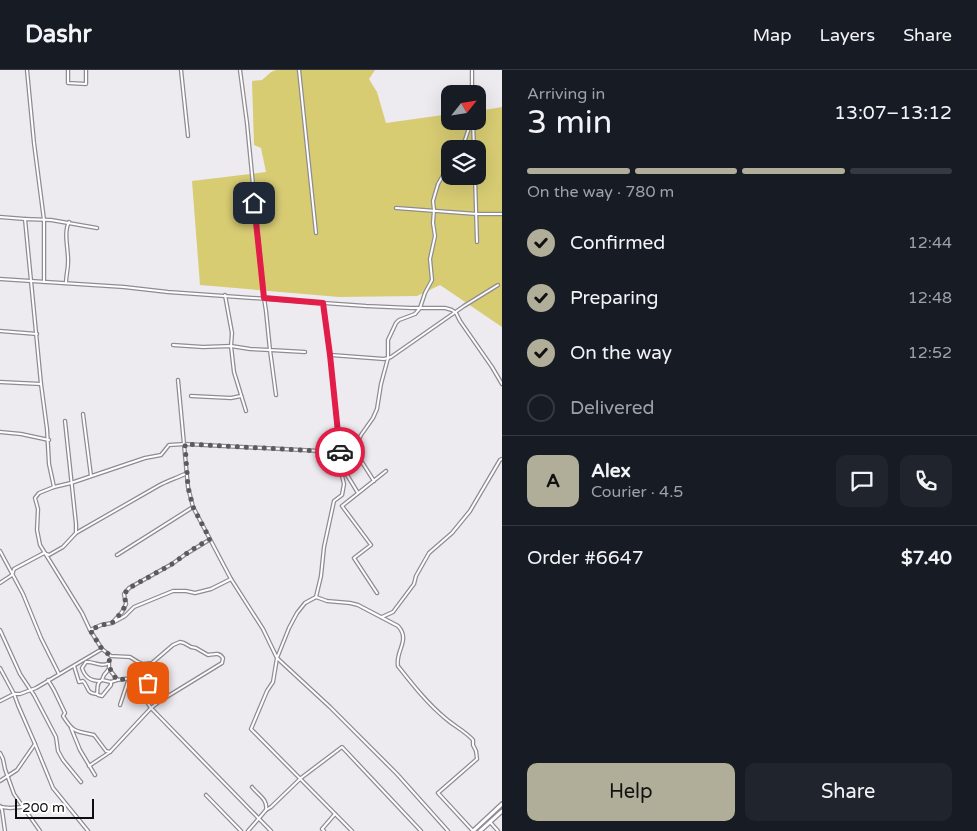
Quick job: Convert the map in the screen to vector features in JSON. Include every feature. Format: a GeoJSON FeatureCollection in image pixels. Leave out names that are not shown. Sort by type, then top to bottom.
{"type":"FeatureCollection","features":[{"type":"Feature","properties":{"kind":"main road"},"geometry":{"type":"LineString","coordinates":[[473,831],[502,804]]}},
{"type":"Feature","properties":{"kind":"main road"},"geometry":{"type":"LineString","coordinates":[[480,831],[502,812]]}},
{"type":"Feature","properties":{"kind":"street"},"geometry":{"type":"LineString","coordinates":[[27,70],[44,220],[44,282]]}},
{"type":"Feature","properties":{"kind":"street"},"geometry":{"type":"LineString","coordinates":[[68,70],[68,84],[86,84],[86,70]]}},
{"type":"Feature","properties":{"kind":"street"},"geometry":{"type":"LineString","coordinates":[[181,70],[188,136]]}},
{"type":"Feature","properties":{"kind":"street"},"geometry":{"type":"LineString","coordinates":[[240,70],[276,395]]}},
{"type":"Feature","properties":{"kind":"street"},"geometry":{"type":"LineString","coordinates":[[299,70],[316,233]]}},
{"type":"Feature","properties":{"kind":"street"},"geometry":{"type":"LineString","coordinates":[[472,70],[472,85]]}},
{"type":"Feature","properties":{"kind":"street"},"geometry":{"type":"LineString","coordinates":[[352,831],[252,729],[266,692],[273,682],[277,658],[289,628],[305,603],[316,597],[331,512],[334,501],[342,496],[344,484],[342,476],[346,466],[346,457],[355,448],[377,409],[388,358],[388,340],[399,320],[415,314],[420,308],[432,280],[430,259],[435,236],[433,201],[441,179]]}},
{"type":"Feature","properties":{"kind":"street"},"geometry":{"type":"LineString","coordinates":[[475,185],[477,242]]}},
{"type":"Feature","properties":{"kind":"street"},"geometry":{"type":"LineString","coordinates":[[396,208],[502,214]]}},
{"type":"Feature","properties":{"kind":"street"},"geometry":{"type":"LineString","coordinates":[[0,217],[69,222],[97,228]]}},
{"type":"Feature","properties":{"kind":"street"},"geometry":{"type":"LineString","coordinates":[[25,219],[37,334],[40,384],[49,440],[49,464],[54,487]]}},
{"type":"Feature","properties":{"kind":"street"},"geometry":{"type":"LineString","coordinates":[[66,283],[68,264],[66,232],[69,222]]}},
{"type":"Feature","properties":{"kind":"street"},"geometry":{"type":"LineString","coordinates":[[0,279],[129,287],[168,292],[366,306],[445,308],[456,313],[502,384]]}},
{"type":"Feature","properties":{"kind":"street"},"geometry":{"type":"LineString","coordinates":[[330,355],[384,359],[391,357],[470,302],[498,285]]}},
{"type":"Feature","properties":{"kind":"street"},"geometry":{"type":"LineString","coordinates":[[226,295],[232,333],[230,346],[234,372],[246,411]]}},
{"type":"Feature","properties":{"kind":"street"},"geometry":{"type":"LineString","coordinates":[[323,303],[340,452],[344,470],[358,493]]}},
{"type":"Feature","properties":{"kind":"street"},"geometry":{"type":"LineString","coordinates":[[0,331],[37,334]]}},
{"type":"Feature","properties":{"kind":"street"},"geometry":{"type":"LineString","coordinates":[[173,345],[230,346],[252,350],[305,352]]}},
{"type":"Feature","properties":{"kind":"street"},"geometry":{"type":"LineString","coordinates":[[178,380],[188,487],[193,507],[231,578],[263,629],[277,658],[330,707],[397,774],[448,831]]}},
{"type":"Feature","properties":{"kind":"street"},"geometry":{"type":"LineString","coordinates":[[0,382],[40,384]]}},
{"type":"Feature","properties":{"kind":"street"},"geometry":{"type":"LineString","coordinates":[[191,396],[231,398],[241,396]]}},
{"type":"Feature","properties":{"kind":"street"},"geometry":{"type":"LineString","coordinates":[[83,414],[91,476]]}},
{"type":"Feature","properties":{"kind":"street"},"geometry":{"type":"LineString","coordinates":[[65,421],[76,533]]}},
{"type":"Feature","properties":{"kind":"street"},"geometry":{"type":"LineString","coordinates":[[0,432],[49,440]]}},
{"type":"Feature","properties":{"kind":"street"},"geometry":{"type":"LineString","coordinates":[[89,766],[110,752],[152,708],[167,696],[222,663],[223,658],[221,654],[208,655],[180,642],[173,645],[152,663],[142,664],[130,656],[111,656],[102,649],[40,545],[38,509],[35,498],[39,492],[161,454],[169,445],[185,444],[340,452]]}},
{"type":"Feature","properties":{"kind":"street"},"geometry":{"type":"LineString","coordinates":[[360,459],[374,481]]}},
{"type":"Feature","properties":{"kind":"street"},"geometry":{"type":"LineString","coordinates":[[382,618],[392,612],[405,597],[414,584],[416,576],[429,553],[452,533],[470,511],[502,459]]}},
{"type":"Feature","properties":{"kind":"street"},"geometry":{"type":"LineString","coordinates":[[377,593],[354,558],[371,545],[342,506],[386,472]]}},
{"type":"Feature","properties":{"kind":"street"},"geometry":{"type":"LineString","coordinates":[[0,583],[12,575],[14,569],[44,553],[48,555],[63,547],[76,533],[164,483],[187,473]]}},
{"type":"Feature","properties":{"kind":"street"},"geometry":{"type":"LineString","coordinates":[[117,555],[193,507]]}},
{"type":"Feature","properties":{"kind":"street"},"geometry":{"type":"LineString","coordinates":[[112,623],[125,608],[124,594],[129,588],[172,564],[210,539]]}},
{"type":"Feature","properties":{"kind":"street"},"geometry":{"type":"LineString","coordinates":[[0,552],[23,594],[41,638],[59,674]]}},
{"type":"Feature","properties":{"kind":"street"},"geometry":{"type":"LineString","coordinates":[[90,630],[112,623],[126,616],[134,607],[173,591],[195,593],[216,587],[231,578]]}},
{"type":"Feature","properties":{"kind":"street"},"geometry":{"type":"LineString","coordinates":[[316,597],[327,601],[358,605],[398,626],[402,630],[404,638],[398,655],[398,666],[422,696],[447,720],[473,740],[477,759],[438,793],[473,831]]}},
{"type":"Feature","properties":{"kind":"street"},"geometry":{"type":"LineString","coordinates":[[0,630],[20,674],[34,695],[56,738],[58,751],[81,782]]}},
{"type":"Feature","properties":{"kind":"street"},"geometry":{"type":"LineString","coordinates":[[0,701],[14,694],[30,690],[102,649]]}},
{"type":"Feature","properties":{"kind":"street"},"geometry":{"type":"LineString","coordinates":[[111,656],[108,660],[110,669],[117,680]]}},
{"type":"Feature","properties":{"kind":"street"},"geometry":{"type":"LineString","coordinates":[[83,660],[106,666],[109,664]]}},
{"type":"Feature","properties":{"kind":"street"},"geometry":{"type":"LineString","coordinates":[[86,662],[82,668],[83,673],[88,678],[111,682],[129,678],[143,684],[152,682]]}},
{"type":"Feature","properties":{"kind":"street"},"geometry":{"type":"LineString","coordinates":[[74,665],[79,682],[83,681],[87,690],[92,694],[102,696],[111,685],[111,682]]}},
{"type":"Feature","properties":{"kind":"street"},"geometry":{"type":"LineString","coordinates":[[0,668],[14,694],[53,788],[88,831]]}},
{"type":"Feature","properties":{"kind":"street"},"geometry":{"type":"LineString","coordinates":[[97,694],[98,684],[104,674],[110,669]]}},
{"type":"Feature","properties":{"kind":"street"},"geometry":{"type":"LineString","coordinates":[[129,678],[152,708],[271,831]]}},
{"type":"Feature","properties":{"kind":"street"},"geometry":{"type":"LineString","coordinates":[[120,705],[129,678]]}},
{"type":"Feature","properties":{"kind":"street"},"geometry":{"type":"LineString","coordinates":[[48,680],[65,713],[64,716],[95,775]]}},
{"type":"Feature","properties":{"kind":"street"},"geometry":{"type":"LineString","coordinates":[[71,728],[80,733],[94,735],[106,751],[110,752]]}},
{"type":"Feature","properties":{"kind":"street"},"geometry":{"type":"LineString","coordinates":[[0,781],[17,770],[35,744]]}},
{"type":"Feature","properties":{"kind":"street"},"geometry":{"type":"LineString","coordinates":[[248,831],[266,810],[301,778],[342,747],[421,831]]}},
{"type":"Feature","properties":{"kind":"street"},"geometry":{"type":"LineString","coordinates":[[0,753],[14,794],[40,831]]}},
{"type":"Feature","properties":{"kind":"street"},"geometry":{"type":"LineString","coordinates":[[252,787],[264,800],[266,810]]}},
{"type":"Feature","properties":{"kind":"street"},"geometry":{"type":"LineString","coordinates":[[206,795],[241,831]]}},
{"type":"Feature","properties":{"kind":"street"},"geometry":{"type":"LineString","coordinates":[[5,831],[0,807],[22,807]]}},
{"type":"Feature","properties":{"kind":"street"},"geometry":{"type":"LineString","coordinates":[[322,830],[335,814]]}},
{"type":"Feature","properties":{"kind":"street"},"geometry":{"type":"LineString","coordinates":[[490,822],[498,831]]}},
{"type":"Feature","properties":{"kind":"shaded area"},"geometry":{"type":"Polygon","coordinates":[[[276,70],[375,70],[369,79],[377,92],[386,123],[441,115],[441,130],[486,130],[486,110],[502,107],[502,327],[440,285],[417,296],[339,297],[200,285],[192,181],[266,172],[261,148],[254,145],[252,81],[262,80],[276,70]]]}},
{"type":"Feature","properties":{"kind":"way so far"},"geometry":{"type":"LineString","coordinates":[[148,683],[143,684],[132,678],[117,680],[110,669],[108,660],[111,656],[102,649],[90,630],[112,623],[125,608],[124,594],[129,588],[172,564],[210,539],[193,507],[188,487],[185,444],[340,452]]}},
{"type":"Feature","properties":{"kind":"route"},"geometry":{"type":"LineString","coordinates":[[254,203],[264,298],[323,303],[340,452]]}}]}
